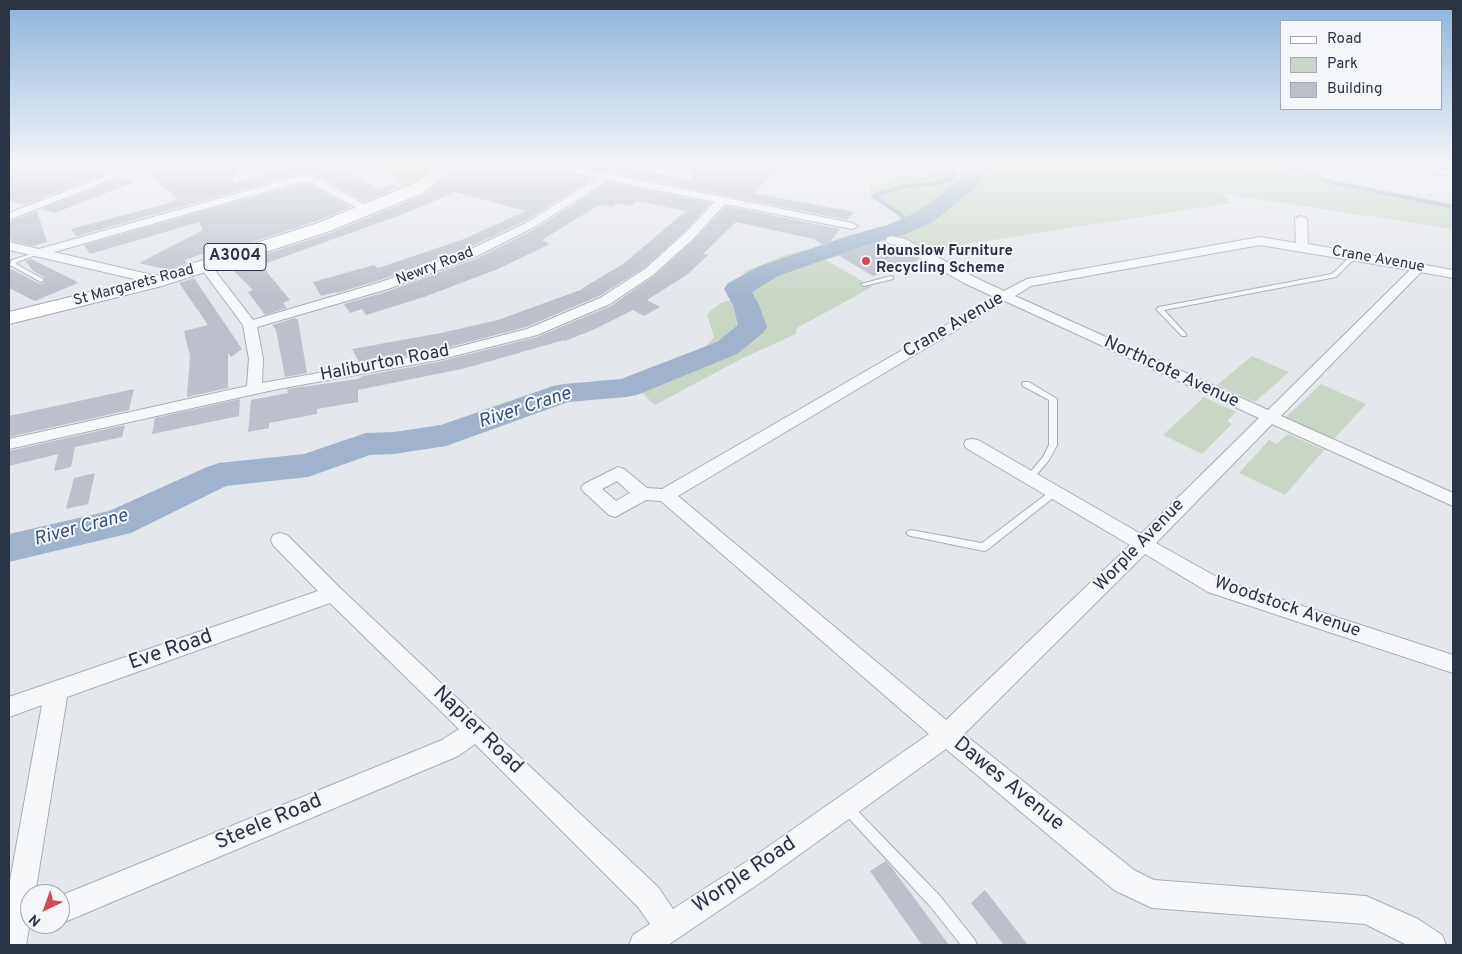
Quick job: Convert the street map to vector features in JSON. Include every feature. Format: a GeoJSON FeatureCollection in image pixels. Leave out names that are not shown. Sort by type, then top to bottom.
{"type":"FeatureCollection","features":[{"type":"Feature","properties":{"kind":"main road","name":"St Margarets Road"},"geometry":{"type":"LineString","coordinates":[[9,318],[155,282],[206,267],[374,208]]}},
{"type":"Feature","properties":{"kind":"street"},"geometry":{"type":"LineString","coordinates":[[9,217],[33,208]]}},
{"type":"Feature","properties":{"kind":"street"},"geometry":{"type":"LineString","coordinates":[[39,253],[200,208]]}},
{"type":"Feature","properties":{"kind":"street"},"geometry":{"type":"LineString","coordinates":[[364,208],[368,210]]}},
{"type":"Feature","properties":{"kind":"street","name":"Newry Road"},"geometry":{"type":"LineString","coordinates":[[250,325],[383,286],[473,253],[532,224],[558,208]]}},
{"type":"Feature","properties":{"kind":"street","name":"Haliburton Road"},"geometry":{"type":"LineString","coordinates":[[9,444],[254,389],[438,356],[532,332],[605,301],[649,272],[689,236],[715,208]]}},
{"type":"Feature","properties":{"kind":"street"},"geometry":{"type":"LineString","coordinates":[[760,208],[852,226]]}},
{"type":"Feature","properties":{"kind":"street"},"geometry":{"type":"LineString","coordinates":[[1301,219],[1302,247]]}},
{"type":"Feature","properties":{"kind":"street","name":"Northcote Avenue"},"geometry":{"type":"LineString","coordinates":[[892,240],[901,242],[969,280],[1453,500]]}},
{"type":"Feature","properties":{"kind":"street","name":"Crane Avenue"},"geometry":{"type":"LineString","coordinates":[[654,494],[1004,296],[1034,281],[1260,241],[1453,274]]}},
{"type":"Feature","properties":{"kind":"street"},"geometry":{"type":"LineString","coordinates":[[9,246],[147,278],[155,282]]}},
{"type":"Feature","properties":{"kind":"street"},"geometry":{"type":"LineString","coordinates":[[206,267],[250,325],[256,359],[254,389]]}},
{"type":"Feature","properties":{"kind":"street","name":"Worple Avenue"},"geometry":{"type":"LineString","coordinates":[[846,807],[947,735],[1082,605],[1415,272],[1417,267]]}},
{"type":"Feature","properties":{"kind":"street","name":"Woodstock Avenue"},"geometry":{"type":"LineString","coordinates":[[972,444],[1215,586],[1453,664]]}},
{"type":"Feature","properties":{"kind":"street","name":"Dawes Avenue"},"geometry":{"type":"LineString","coordinates":[[654,494],[1124,880],[1152,894],[1366,910],[1408,929],[1432,945]]}},
{"type":"Feature","properties":{"kind":"street","name":"Napier Road"},"geometry":{"type":"LineString","coordinates":[[280,540],[333,594],[648,897],[668,928]]}},
{"type":"Feature","properties":{"kind":"street","name":"Eve Road"},"geometry":{"type":"LineString","coordinates":[[9,707],[333,594]]}},
{"type":"Feature","properties":{"kind":"street"},"geometry":{"type":"LineString","coordinates":[[16,932],[56,692]]}},
{"type":"Feature","properties":{"kind":"street","name":"Steele Road"},"geometry":{"type":"LineString","coordinates":[[70,906],[450,748],[476,730]]}},
{"type":"Feature","properties":{"kind":"street","name":"Worple Road"},"geometry":{"type":"LineString","coordinates":[[643,945],[758,869],[846,807]]}},
{"type":"Feature","properties":{"kind":"lane"},"geometry":{"type":"LineString","coordinates":[[39,253],[14,261],[13,265],[42,280]]}},
{"type":"Feature","properties":{"kind":"lane"},"geometry":{"type":"LineString","coordinates":[[1184,335],[1159,309],[1334,276],[1354,256]]}},
{"type":"Feature","properties":{"kind":"lane"},"geometry":{"type":"LineString","coordinates":[[864,284],[891,278]]}},
{"type":"Feature","properties":{"kind":"lane"},"geometry":{"type":"LineString","coordinates":[[1026,384],[1052,399],[1053,445],[1046,458],[1030,477]]}},
{"type":"Feature","properties":{"kind":"lane"},"geometry":{"type":"LineString","coordinates":[[911,534],[984,547],[1055,492]]}},
{"type":"Feature","properties":{"kind":"lane"},"geometry":{"type":"LineString","coordinates":[[846,807],[935,902],[970,945]]}},
{"type":"Feature","properties":{"kind":"green space"},"geometry":{"type":"Polygon","coordinates":[[[891,208],[929,208],[908,220],[901,213],[891,208]]]}},
{"type":"Feature","properties":{"kind":"green space"},"geometry":{"type":"Polygon","coordinates":[[[948,208],[1202,208],[967,244],[948,248],[933,254],[897,237],[932,219],[948,208]]]}},
{"type":"Feature","properties":{"kind":"green space"},"geometry":{"type":"Polygon","coordinates":[[[1312,208],[1453,208],[1453,229],[1312,208]]]}},
{"type":"Feature","properties":{"kind":"green space"},"geometry":{"type":"Polygon","coordinates":[[[852,234],[877,243],[826,260],[872,287],[797,328],[796,334],[743,358],[655,405],[636,387],[706,346],[714,337],[707,314],[721,303],[739,297],[744,272],[785,255],[820,247],[852,234]]]}},
{"type":"Feature","properties":{"kind":"green space"},"geometry":{"type":"Polygon","coordinates":[[[1252,356],[1289,372],[1255,402],[1217,385],[1252,356]]]}},
{"type":"Feature","properties":{"kind":"green space"},"geometry":{"type":"Polygon","coordinates":[[[1321,384],[1366,404],[1333,440],[1285,418],[1321,384]]]}},
{"type":"Feature","properties":{"kind":"green space"},"geometry":{"type":"Polygon","coordinates":[[[1204,397],[1236,412],[1227,421],[1232,424],[1202,454],[1163,435],[1204,397]]]}},
{"type":"Feature","properties":{"kind":"green space"},"geometry":{"type":"Polygon","coordinates":[[[1288,434],[1324,450],[1285,495],[1239,473],[1269,440],[1277,444],[1288,434]]]}},
{"type":"Feature","properties":{"kind":"building"},"geometry":{"type":"Polygon","coordinates":[[[45,208],[69,208],[55,213],[41,209],[45,208]]]}},
{"type":"Feature","properties":{"kind":"building"},"geometry":{"type":"Polygon","coordinates":[[[153,208],[179,208],[77,236],[71,229],[153,208]]]}},
{"type":"Feature","properties":{"kind":"building"},"geometry":{"type":"Polygon","coordinates":[[[216,208],[350,208],[317,221],[216,254],[213,250],[185,260],[187,263],[168,270],[139,263],[203,230],[199,222],[90,254],[84,245],[216,208]]]}},
{"type":"Feature","properties":{"kind":"building"},"geometry":{"type":"Polygon","coordinates":[[[393,208],[419,208],[264,264],[262,266],[290,300],[283,303],[287,308],[265,315],[248,292],[253,290],[229,266],[331,233],[393,208]]]}},
{"type":"Feature","properties":{"kind":"building"},"geometry":{"type":"Polygon","coordinates":[[[513,208],[547,208],[527,220],[468,248],[377,281],[321,296],[313,282],[374,265],[378,268],[464,239],[526,211],[513,208]]]}},
{"type":"Feature","properties":{"kind":"building"},"geometry":{"type":"Polygon","coordinates":[[[569,208],[595,208],[542,240],[550,244],[498,269],[424,297],[366,315],[362,309],[350,313],[344,304],[389,291],[478,258],[537,228],[569,208]]]}},
{"type":"Feature","properties":{"kind":"building"},"geometry":{"type":"Polygon","coordinates":[[[669,208],[706,208],[684,232],[644,268],[599,296],[526,327],[438,350],[360,364],[352,349],[441,333],[498,320],[583,289],[581,289],[623,264],[686,211],[669,208]]]}},
{"type":"Feature","properties":{"kind":"building"},"geometry":{"type":"Polygon","coordinates":[[[725,208],[734,208],[840,229],[826,247],[814,239],[736,222],[703,254],[708,255],[688,274],[647,300],[660,307],[644,316],[633,310],[595,329],[565,341],[466,368],[358,390],[358,402],[317,409],[317,414],[269,423],[269,428],[248,432],[251,400],[288,393],[287,389],[358,379],[363,376],[438,362],[537,337],[611,306],[654,276],[694,240],[725,208]]]}},
{"type":"Feature","properties":{"kind":"building"},"geometry":{"type":"Polygon","coordinates":[[[785,208],[830,208],[854,212],[847,220],[785,208]]]}},
{"type":"Feature","properties":{"kind":"building"},"geometry":{"type":"Polygon","coordinates":[[[37,211],[47,242],[34,246],[12,241],[9,236],[9,222],[37,211]]]}},
{"type":"Feature","properties":{"kind":"building"},"geometry":{"type":"Polygon","coordinates":[[[878,242],[898,255],[904,251],[920,260],[873,276],[838,255],[878,242]]]}},
{"type":"Feature","properties":{"kind":"building"},"geometry":{"type":"Polygon","coordinates":[[[31,259],[78,283],[35,301],[9,288],[9,268],[40,284],[44,283],[44,277],[33,271],[26,261],[31,259]]]}},
{"type":"Feature","properties":{"kind":"building"},"geometry":{"type":"Polygon","coordinates":[[[194,278],[242,349],[231,357],[228,353],[228,388],[187,397],[190,356],[184,331],[208,325],[179,283],[194,278]]]}},
{"type":"Feature","properties":{"kind":"building"},"geometry":{"type":"Polygon","coordinates":[[[295,318],[298,320],[307,373],[285,377],[276,330],[272,325],[295,318]]]}},
{"type":"Feature","properties":{"kind":"building"},"geometry":{"type":"Polygon","coordinates":[[[134,389],[129,410],[9,437],[9,416],[134,389]]]}},
{"type":"Feature","properties":{"kind":"building"},"geometry":{"type":"Polygon","coordinates":[[[240,399],[239,416],[152,434],[155,418],[240,399]]]}},
{"type":"Feature","properties":{"kind":"building"},"geometry":{"type":"Polygon","coordinates":[[[125,425],[122,437],[75,447],[71,467],[54,471],[58,454],[9,466],[9,451],[125,425]]]}},
{"type":"Feature","properties":{"kind":"building"},"geometry":{"type":"Polygon","coordinates":[[[95,473],[88,504],[66,509],[74,478],[95,473]]]}},
{"type":"Feature","properties":{"kind":"building"},"geometry":{"type":"Polygon","coordinates":[[[886,861],[949,945],[922,945],[870,871],[886,861]]]}},
{"type":"Feature","properties":{"kind":"building"},"geometry":{"type":"Polygon","coordinates":[[[985,890],[1028,945],[1004,945],[971,903],[985,890]]]}},
{"type":"Feature","properties":{"kind":"waterway"},"geometry":{"type":"LineString","coordinates":[[890,208],[900,214],[908,225]]}},
{"type":"Feature","properties":{"kind":"waterway","name":"River Crane"},"geometry":{"type":"LineString","coordinates":[[9,548],[118,523],[219,475],[308,465],[366,444],[394,443],[446,435],[564,393],[626,388],[727,348],[753,327],[746,305],[737,289],[769,271],[853,242],[898,229],[925,217],[937,208]]}},
{"type":"Feature","properties":{"kind":"place","name":"Hounslow Furniture Recycling Scheme"},"geometry":{"type":"Point","coordinates":[866,261]}}]}
